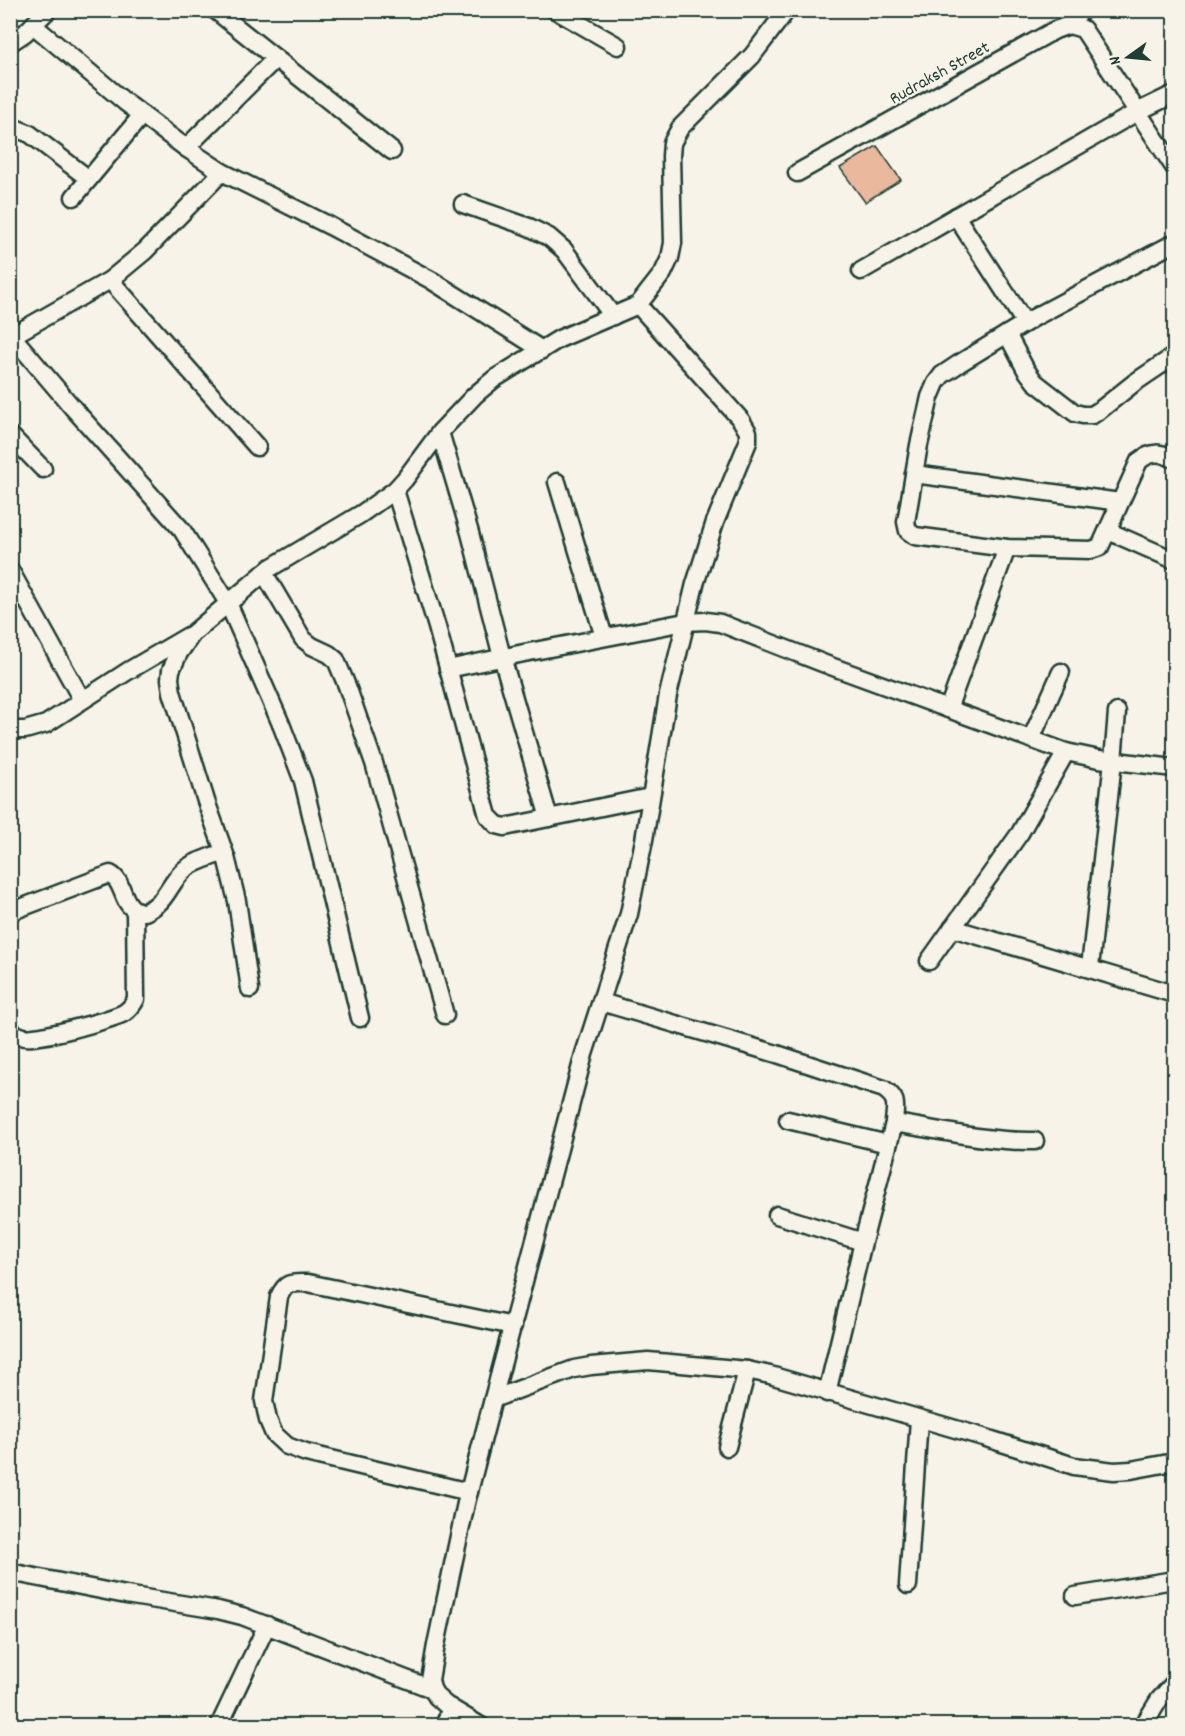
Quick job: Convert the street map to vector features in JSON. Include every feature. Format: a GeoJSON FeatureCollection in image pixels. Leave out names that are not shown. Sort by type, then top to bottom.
{"type":"FeatureCollection","features":[{"type":"Feature","properties":{"kind":"street"},"geometry":{"type":"LineString","coordinates":[[10,43],[25,33],[48,10]]}},
{"type":"Feature","properties":{"kind":"street"},"geometry":{"type":"LineString","coordinates":[[214,10],[392,151]]}},
{"type":"Feature","properties":{"kind":"street"},"geometry":{"type":"LineString","coordinates":[[555,10],[618,46]]}},
{"type":"Feature","properties":{"kind":"street"},"geometry":{"type":"LineString","coordinates":[[10,730],[25,730],[46,724],[128,670],[192,634],[264,573],[361,514],[395,490],[440,432],[494,379],[559,339],[639,305],[663,273],[670,258],[673,243],[672,143],[680,128],[752,56],[787,10]]}},
{"type":"Feature","properties":{"kind":"street"},"geometry":{"type":"LineString","coordinates":[[1082,10],[1069,25],[1083,29],[1174,166]]}},
{"type":"Feature","properties":{"kind":"street"},"geometry":{"type":"LineString","coordinates":[[33,25],[142,115],[222,172],[431,280],[542,350]]}},
{"type":"Feature","properties":{"kind":"street","name":"Rudraksh Street"},"geometry":{"type":"LineString","coordinates":[[797,173],[1055,30],[1069,25]]}},
{"type":"Feature","properties":{"kind":"street"},"geometry":{"type":"LineString","coordinates":[[186,148],[275,58]]}},
{"type":"Feature","properties":{"kind":"street"},"geometry":{"type":"LineString","coordinates":[[861,271],[1137,112],[1174,94]]}},
{"type":"Feature","properties":{"kind":"street"},"geometry":{"type":"LineString","coordinates":[[74,197],[142,115]]}},
{"type":"Feature","properties":{"kind":"street"},"geometry":{"type":"LineString","coordinates":[[10,126],[30,134],[89,179]]}},
{"type":"Feature","properties":{"kind":"street"},"geometry":{"type":"LineString","coordinates":[[222,172],[145,251],[110,280],[11,337],[182,530],[228,603],[281,724],[303,781],[360,1018]]}},
{"type":"Feature","properties":{"kind":"street"},"geometry":{"type":"LineString","coordinates":[[463,204],[549,237],[564,250],[613,316]]}},
{"type":"Feature","properties":{"kind":"street"},"geometry":{"type":"LineString","coordinates":[[956,216],[1025,323]]}},
{"type":"Feature","properties":{"kind":"street"},"geometry":{"type":"LineString","coordinates":[[1174,243],[1025,323],[942,375],[930,397],[906,522],[909,531],[915,536],[1007,548],[1091,550],[1100,547],[1139,462],[1154,453],[1161,453],[1174,459]]}},
{"type":"Feature","properties":{"kind":"street"},"geometry":{"type":"LineString","coordinates":[[110,280],[257,447]]}},
{"type":"Feature","properties":{"kind":"street"},"geometry":{"type":"LineString","coordinates":[[481,1725],[437,1697],[430,1680],[469,1492],[584,1054],[629,914],[668,695],[695,584],[715,522],[748,442],[748,432],[741,420],[639,305]]}},
{"type":"Feature","properties":{"kind":"street"},"geometry":{"type":"LineString","coordinates":[[1007,334],[1035,382],[1075,413],[1083,415],[1092,415],[1100,410],[1174,356]]}},
{"type":"Feature","properties":{"kind":"street"},"geometry":{"type":"LineString","coordinates":[[440,432],[549,818]]}},
{"type":"Feature","properties":{"kind":"street"},"geometry":{"type":"LineString","coordinates":[[10,435],[43,469]]}},
{"type":"Feature","properties":{"kind":"street"},"geometry":{"type":"LineString","coordinates":[[914,474],[1120,502]]}},
{"type":"Feature","properties":{"kind":"street"},"geometry":{"type":"LineString","coordinates":[[557,482],[604,637]]}},
{"type":"Feature","properties":{"kind":"street"},"geometry":{"type":"LineString","coordinates":[[395,490],[448,669],[488,816],[497,825],[505,827],[650,797]]}},
{"type":"Feature","properties":{"kind":"street"},"geometry":{"type":"LineString","coordinates":[[1108,531],[1174,560]]}},
{"type":"Feature","properties":{"kind":"street"},"geometry":{"type":"LineString","coordinates":[[948,709],[1007,548]]}},
{"type":"Feature","properties":{"kind":"street"},"geometry":{"type":"LineString","coordinates":[[10,570],[82,700]]}},
{"type":"Feature","properties":{"kind":"street"},"geometry":{"type":"LineString","coordinates":[[264,573],[303,639],[336,660],[347,686],[374,763],[445,1016]]}},
{"type":"Feature","properties":{"kind":"street"},"geometry":{"type":"LineString","coordinates":[[448,669],[604,637],[685,622],[706,621],[720,623],[1066,752],[1099,759],[1174,768]]}},
{"type":"Feature","properties":{"kind":"street"},"geometry":{"type":"LineString","coordinates":[[192,634],[171,670],[172,692],[224,852],[237,901],[250,989]]}},
{"type":"Feature","properties":{"kind":"street"},"geometry":{"type":"LineString","coordinates":[[1031,739],[1061,672]]}},
{"type":"Feature","properties":{"kind":"street"},"geometry":{"type":"LineString","coordinates":[[1090,967],[1117,712]]}},
{"type":"Feature","properties":{"kind":"street"},"geometry":{"type":"LineString","coordinates":[[928,961],[1020,834],[1066,752]]}},
{"type":"Feature","properties":{"kind":"street"},"geometry":{"type":"LineString","coordinates":[[10,912],[110,873],[117,877],[129,904],[135,910],[145,912],[157,906],[187,868],[224,852]]}},
{"type":"Feature","properties":{"kind":"street"},"geometry":{"type":"LineString","coordinates":[[10,1032],[23,1037],[35,1037],[89,1025],[123,1013],[131,1007],[136,999],[135,910]]}},
{"type":"Feature","properties":{"kind":"street"},"geometry":{"type":"LineString","coordinates":[[952,928],[1090,967],[1174,994]]}},
{"type":"Feature","properties":{"kind":"street"},"geometry":{"type":"LineString","coordinates":[[601,1002],[777,1054],[884,1089],[893,1096],[896,1104],[894,1123],[827,1393]]}},
{"type":"Feature","properties":{"kind":"street"},"geometry":{"type":"LineString","coordinates":[[788,1120],[888,1144]]}},
{"type":"Feature","properties":{"kind":"street"},"geometry":{"type":"LineString","coordinates":[[894,1123],[989,1138],[1016,1141],[1035,1140]]}},
{"type":"Feature","properties":{"kind":"street"},"geometry":{"type":"LineString","coordinates":[[777,1215],[863,1242]]}},
{"type":"Feature","properties":{"kind":"street"},"geometry":{"type":"LineString","coordinates":[[469,1492],[306,1453],[287,1446],[274,1434],[264,1401],[279,1297],[283,1287],[291,1283],[308,1283],[513,1326]]}},
{"type":"Feature","properties":{"kind":"street"},"geometry":{"type":"LineString","coordinates":[[493,1399],[574,1369],[591,1366],[648,1361],[747,1370],[1074,1466],[1114,1471],[1174,1462]]}},
{"type":"Feature","properties":{"kind":"street"},"geometry":{"type":"LineString","coordinates":[[727,1447],[747,1370]]}},
{"type":"Feature","properties":{"kind":"street"},"geometry":{"type":"LineString","coordinates":[[908,1585],[919,1419]]}},
{"type":"Feature","properties":{"kind":"street"},"geometry":{"type":"LineString","coordinates":[[10,1572],[218,1610],[267,1625],[432,1689]]}},
{"type":"Feature","properties":{"kind":"street"},"geometry":{"type":"LineString","coordinates":[[1075,1596],[1174,1580]]}},
{"type":"Feature","properties":{"kind":"street"},"geometry":{"type":"LineString","coordinates":[[219,1725],[267,1625]]}},
{"type":"Feature","properties":{"kind":"street"},"geometry":{"type":"LineString","coordinates":[[1143,1725],[1159,1700],[1174,1683]]}},
{"type":"Feature","properties":{"kind":"street"},"geometry":{"type":"LineString","coordinates":[[444,1725],[451,1708]]}},
{"type":"Feature","properties":{"kind":"building"},"geometry":{"type":"Polygon","coordinates":[[[877,146],[901,180],[865,202],[840,168],[877,146]]]}}]}
